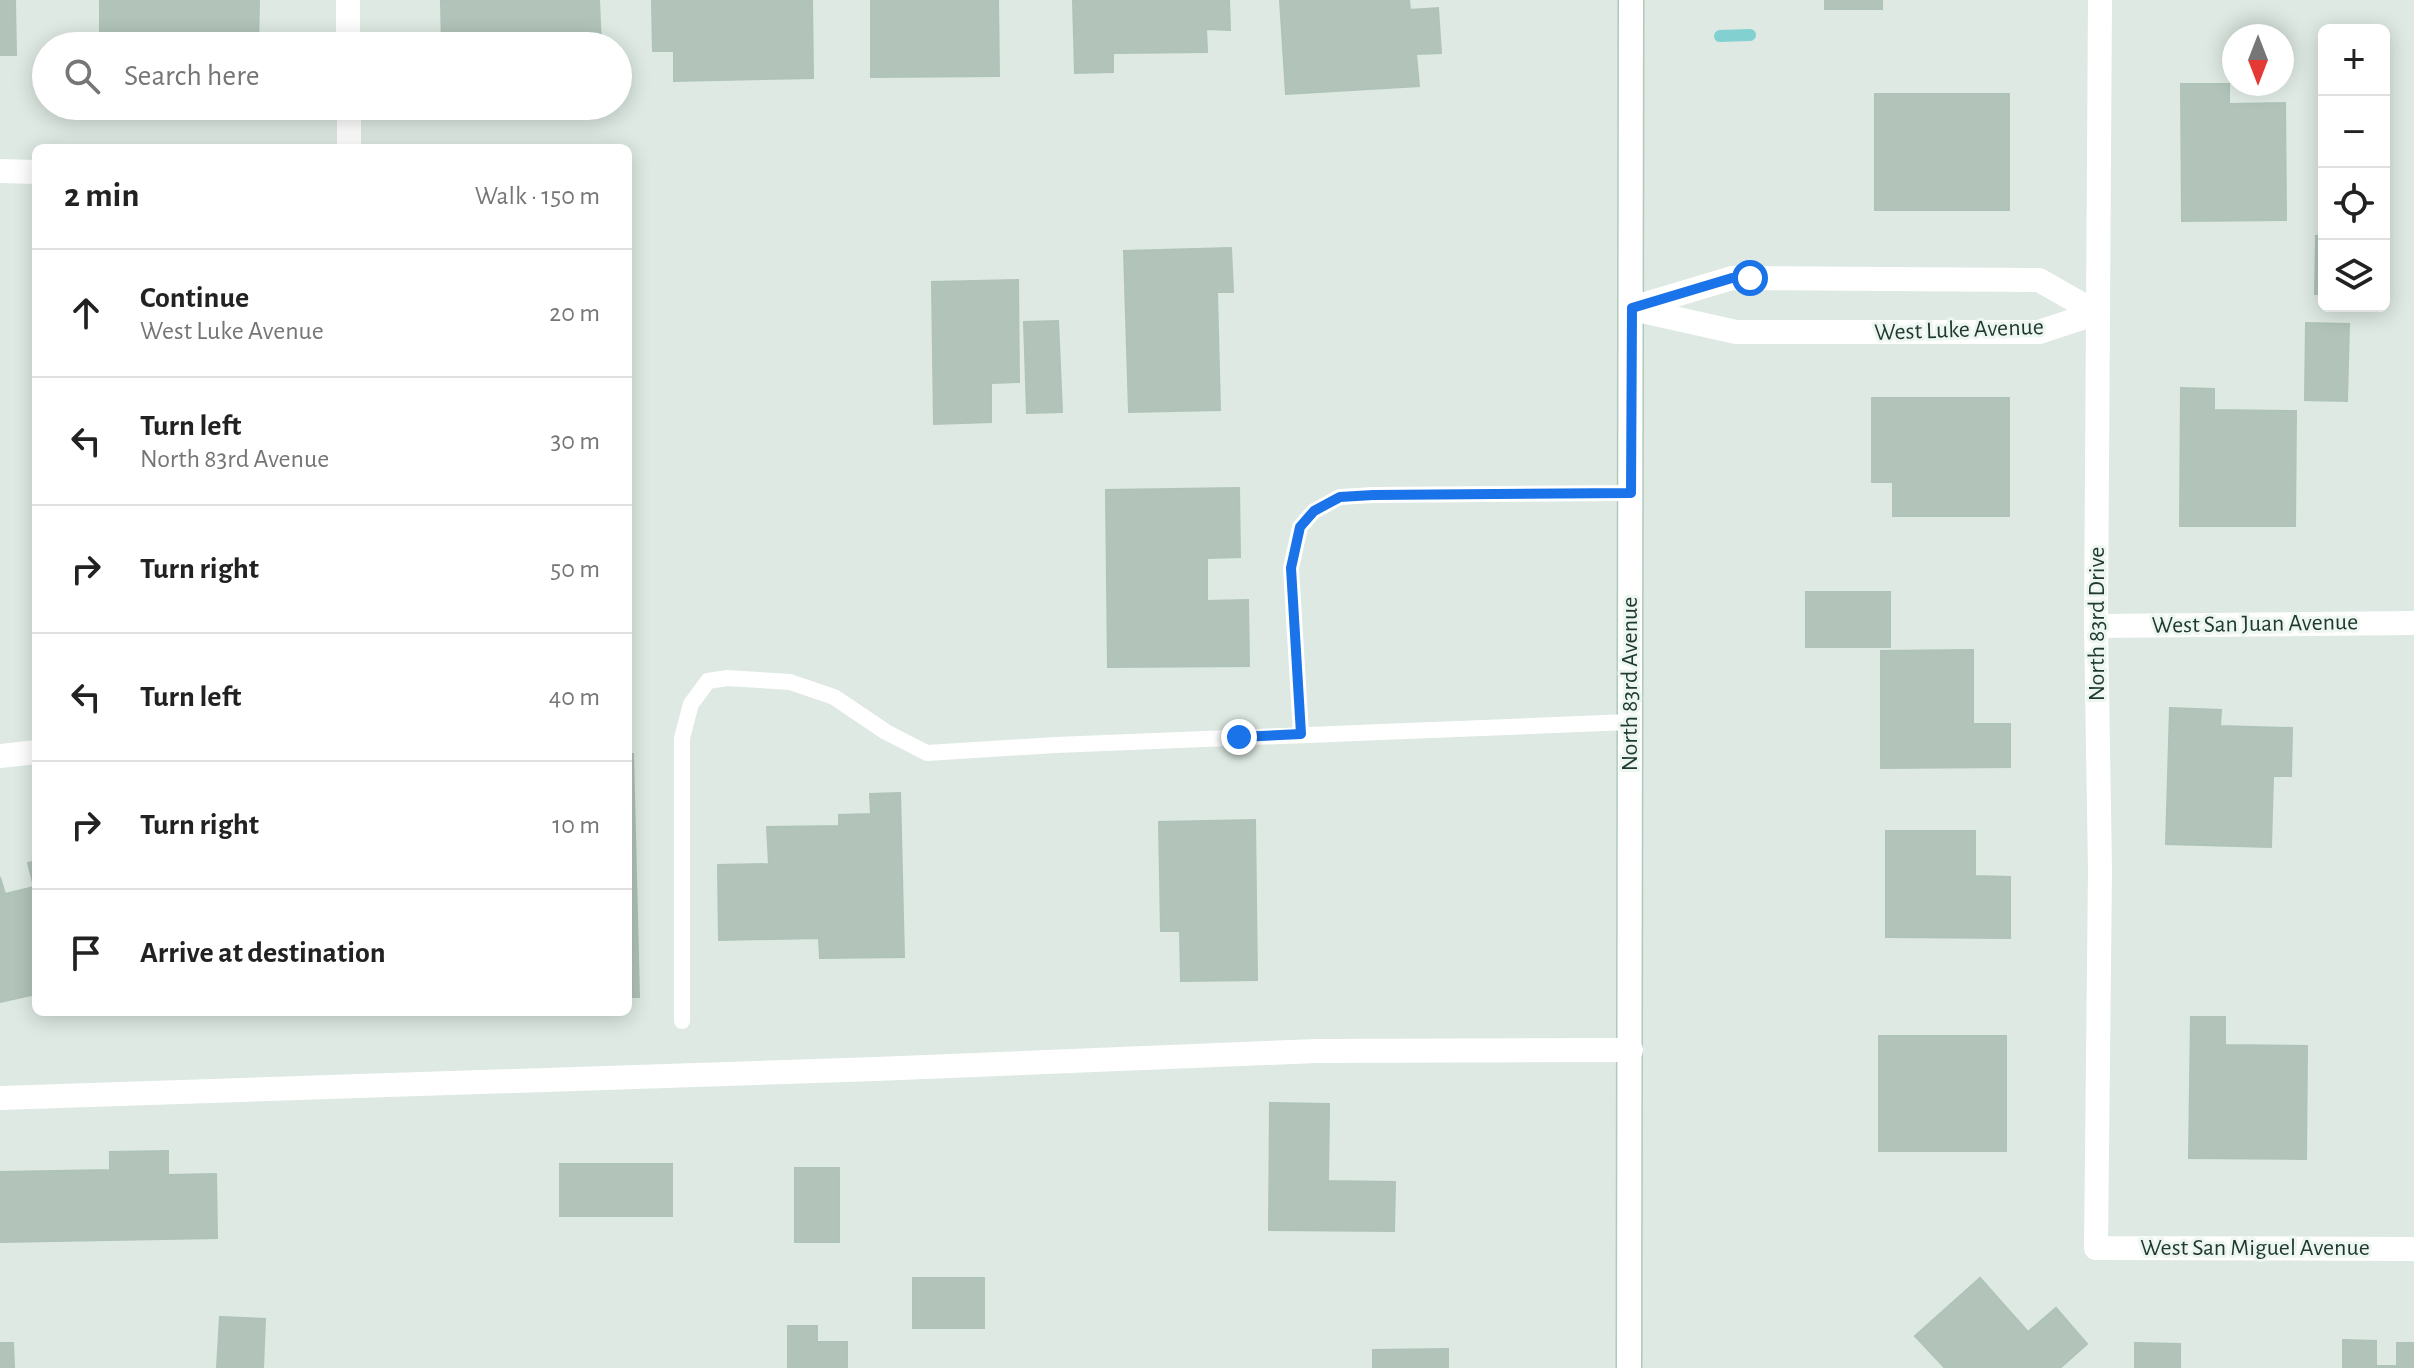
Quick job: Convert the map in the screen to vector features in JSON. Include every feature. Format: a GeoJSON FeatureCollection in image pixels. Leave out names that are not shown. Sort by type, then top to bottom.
{"type":"FeatureCollection","features":[{"type":"Feature","properties":{"kind":"street"},"geometry":{"type":"LineString","coordinates":[[348,0],[348,32]]}},
{"type":"Feature","properties":{"kind":"street","name":"North 83rd Avenue"},"geometry":{"type":"LineString","coordinates":[[1629,1368],[1631,0]]}},
{"type":"Feature","properties":{"kind":"street","name":"North 83rd Drive"},"geometry":{"type":"LineString","coordinates":[[2096,1248],[2100,870],[2096,626],[2100,0]]}},
{"type":"Feature","properties":{"kind":"street"},"geometry":{"type":"LineString","coordinates":[[349,120],[349,144]]}},
{"type":"Feature","properties":{"kind":"street"},"geometry":{"type":"LineString","coordinates":[[0,171],[32,172]]}},
{"type":"Feature","properties":{"kind":"street","name":"West Luke Avenue"},"geometry":{"type":"LineString","coordinates":[[1632,308],[1732,278],[2039,280],[2097,313]]}},
{"type":"Feature","properties":{"kind":"street","name":"West Luke Avenue"},"geometry":{"type":"LineString","coordinates":[[1632,308],[1736,332],[2039,332],[2097,313]]}},
{"type":"Feature","properties":{"kind":"street","name":"West San Juan Avenue"},"geometry":{"type":"LineString","coordinates":[[2096,626],[2414,623]]}},
{"type":"Feature","properties":{"kind":"street"},"geometry":{"type":"LineString","coordinates":[[0,756],[32,752]]}},
{"type":"Feature","properties":{"kind":"street"},"geometry":{"type":"LineString","coordinates":[[0,1098],[1316,1051],[1631,1050]]}},
{"type":"Feature","properties":{"kind":"street","name":"West San Miguel Avenue"},"geometry":{"type":"LineString","coordinates":[[2096,1248],[2414,1249]]}},
{"type":"Feature","properties":{"kind":"lane"},"geometry":{"type":"LineString","coordinates":[[1301,734],[1291,568],[1300,527],[1314,511],[1340,497],[1631,493]]}},
{"type":"Feature","properties":{"kind":"lane"},"geometry":{"type":"LineString","coordinates":[[682,1021],[682,738],[691,704],[708,681],[727,678],[790,682],[834,697],[886,732],[927,753],[1301,734],[1629,722]]}},
{"type":"Feature","properties":{"kind":"building"},"geometry":{"type":"Polygon","coordinates":[[[0,0],[15,0],[16,55],[0,55],[0,0]]]}},
{"type":"Feature","properties":{"kind":"building"},"geometry":{"type":"Polygon","coordinates":[[[100,0],[259,0],[258,32],[100,32],[100,0]]]}},
{"type":"Feature","properties":{"kind":"building"},"geometry":{"type":"Polygon","coordinates":[[[441,0],[599,0],[600,32],[442,32],[441,0]]]}},
{"type":"Feature","properties":{"kind":"building"},"geometry":{"type":"Polygon","coordinates":[[[652,0],[812,0],[813,78],[674,81],[674,51],[653,51],[652,0]]]}},
{"type":"Feature","properties":{"kind":"building"},"geometry":{"type":"Polygon","coordinates":[[[871,0],[998,0],[999,76],[871,77],[871,0]]]}},
{"type":"Feature","properties":{"kind":"building"},"geometry":{"type":"Polygon","coordinates":[[[1073,0],[1229,0],[1230,30],[1206,29],[1207,52],[1113,53],[1113,72],[1075,73],[1073,0]]]}},
{"type":"Feature","properties":{"kind":"building"},"geometry":{"type":"Polygon","coordinates":[[[1280,0],[1409,0],[1410,10],[1438,8],[1441,53],[1416,54],[1419,86],[1286,94],[1280,0]]]}},
{"type":"Feature","properties":{"kind":"building"},"geometry":{"type":"Polygon","coordinates":[[[1825,0],[1882,0],[1882,9],[1825,9],[1825,0]]]}},
{"type":"Feature","properties":{"kind":"building"},"geometry":{"type":"Polygon","coordinates":[[[2181,84],[2222,84],[2222,96],[2229,96],[2229,104],[2285,103],[2286,220],[2182,221],[2181,84]]]}},
{"type":"Feature","properties":{"kind":"building"},"geometry":{"type":"Polygon","coordinates":[[[1875,94],[2009,94],[2009,210],[1875,210],[1875,94]]]}},
{"type":"Feature","properties":{"kind":"building"},"geometry":{"type":"Polygon","coordinates":[[[2316,236],[2318,236],[2318,294],[2315,294],[2316,236]]]}},
{"type":"Feature","properties":{"kind":"building"},"geometry":{"type":"Polygon","coordinates":[[[1231,248],[1233,292],[1217,292],[1220,410],[1129,412],[1124,251],[1231,248]]]}},
{"type":"Feature","properties":{"kind":"building"},"geometry":{"type":"Polygon","coordinates":[[[1018,280],[1019,382],[991,383],[991,422],[934,424],[932,282],[1018,280]]]}},
{"type":"Feature","properties":{"kind":"building"},"geometry":{"type":"Polygon","coordinates":[[[1058,321],[1062,412],[1027,413],[1024,322],[1058,321]]]}},
{"type":"Feature","properties":{"kind":"building"},"geometry":{"type":"Polygon","coordinates":[[[2306,323],[2349,324],[2347,401],[2305,400],[2306,323]]]}},
{"type":"Feature","properties":{"kind":"building"},"geometry":{"type":"Polygon","coordinates":[[[2181,388],[2214,389],[2214,410],[2296,411],[2295,526],[2180,526],[2181,388]]]}},
{"type":"Feature","properties":{"kind":"building"},"geometry":{"type":"Polygon","coordinates":[[[1872,398],[2009,398],[2009,516],[1893,516],[1893,482],[1872,482],[1872,398]]]}},
{"type":"Feature","properties":{"kind":"building"},"geometry":{"type":"Polygon","coordinates":[[[1239,488],[1240,557],[1207,558],[1207,601],[1248,600],[1249,666],[1108,667],[1106,490],[1239,488]]]}},
{"type":"Feature","properties":{"kind":"building"},"geometry":{"type":"Polygon","coordinates":[[[1806,592],[1890,592],[1890,647],[1806,647],[1806,592]]]}},
{"type":"Feature","properties":{"kind":"building"},"geometry":{"type":"Polygon","coordinates":[[[1973,650],[1973,724],[2010,724],[2010,767],[1881,768],[1881,651],[1973,650]]]}},
{"type":"Feature","properties":{"kind":"building"},"geometry":{"type":"Polygon","coordinates":[[[2170,708],[2221,710],[2220,726],[2292,728],[2291,776],[2273,776],[2271,847],[2166,844],[2170,708]]]}},
{"type":"Feature","properties":{"kind":"building"},"geometry":{"type":"Polygon","coordinates":[[[632,754],[633,754],[639,997],[632,997],[632,754]]]}},
{"type":"Feature","properties":{"kind":"building"},"geometry":{"type":"Polygon","coordinates":[[[900,793],[904,957],[820,958],[819,938],[719,940],[718,865],[769,864],[767,827],[839,826],[839,815],[871,814],[870,794],[900,793]]]}},
{"type":"Feature","properties":{"kind":"building"},"geometry":{"type":"Polygon","coordinates":[[[1255,820],[1257,980],[1181,981],[1180,931],[1161,931],[1159,822],[1255,820]]]}},
{"type":"Feature","properties":{"kind":"building"},"geometry":{"type":"Polygon","coordinates":[[[1886,831],[1975,831],[1975,876],[2010,877],[2010,938],[1886,937],[1886,831]]]}},
{"type":"Feature","properties":{"kind":"building"},"geometry":{"type":"Polygon","coordinates":[[[0,877],[5,894],[32,887],[32,995],[0,1002],[0,877]]]}},
{"type":"Feature","properties":{"kind":"building"},"geometry":{"type":"Polygon","coordinates":[[[2191,1017],[2225,1017],[2225,1045],[2307,1046],[2306,1159],[2189,1158],[2191,1017]]]}},
{"type":"Feature","properties":{"kind":"building"},"geometry":{"type":"Polygon","coordinates":[[[1879,1036],[2006,1036],[2006,1151],[1879,1151],[1879,1036]]]}},
{"type":"Feature","properties":{"kind":"building"},"geometry":{"type":"Polygon","coordinates":[[[1270,1103],[1329,1104],[1328,1181],[1395,1182],[1394,1231],[1269,1230],[1270,1103]]]}},
{"type":"Feature","properties":{"kind":"building"},"geometry":{"type":"Polygon","coordinates":[[[168,1151],[168,1175],[216,1174],[217,1238],[0,1242],[0,1172],[110,1170],[110,1152],[168,1151]]]}},
{"type":"Feature","properties":{"kind":"building"},"geometry":{"type":"Polygon","coordinates":[[[560,1164],[672,1164],[672,1216],[560,1216],[560,1164]]]}},
{"type":"Feature","properties":{"kind":"building"},"geometry":{"type":"Polygon","coordinates":[[[795,1168],[839,1168],[839,1242],[795,1242],[795,1168]]]}},
{"type":"Feature","properties":{"kind":"building"},"geometry":{"type":"Polygon","coordinates":[[[913,1278],[984,1278],[984,1328],[913,1328],[913,1278]]]}},
{"type":"Feature","properties":{"kind":"building"},"geometry":{"type":"Polygon","coordinates":[[[1980,1278],[2028,1332],[2056,1308],[2087,1344],[2060,1368],[1945,1368],[1915,1336],[1980,1278]]]}},
{"type":"Feature","properties":{"kind":"building"},"geometry":{"type":"Polygon","coordinates":[[[220,1317],[265,1319],[263,1368],[217,1368],[220,1317]]]}},
{"type":"Feature","properties":{"kind":"building"},"geometry":{"type":"Polygon","coordinates":[[[788,1326],[817,1326],[817,1342],[847,1342],[847,1368],[788,1368],[788,1326]]]}},
{"type":"Feature","properties":{"kind":"building"},"geometry":{"type":"Polygon","coordinates":[[[2343,1340],[2376,1341],[2376,1366],[2397,1366],[2397,1343],[2414,1343],[2414,1368],[2343,1368],[2343,1340]]]}},
{"type":"Feature","properties":{"kind":"building"},"geometry":{"type":"Polygon","coordinates":[[[0,1343],[13,1343],[14,1368],[0,1368],[0,1343]]]}},
{"type":"Feature","properties":{"kind":"building"},"geometry":{"type":"Polygon","coordinates":[[[2135,1343],[2180,1344],[2180,1368],[2135,1368],[2135,1343]]]}},
{"type":"Feature","properties":{"kind":"building"},"geometry":{"type":"Polygon","coordinates":[[[1448,1349],[1448,1368],[1373,1368],[1373,1350],[1448,1349]]]}},
{"type":"Feature","properties":{"kind":"waterway"},"geometry":{"type":"LineString","coordinates":[[1720,36],[1750,35]]}},
{"type":"Feature","properties":{"kind":"route"},"geometry":{"type":"LineString","coordinates":[[1239,737],[1301,734],[1291,568],[1300,527],[1314,511],[1340,497],[1373,495],[1631,493],[1632,308],[1732,278],[1750,278]]}}]}
